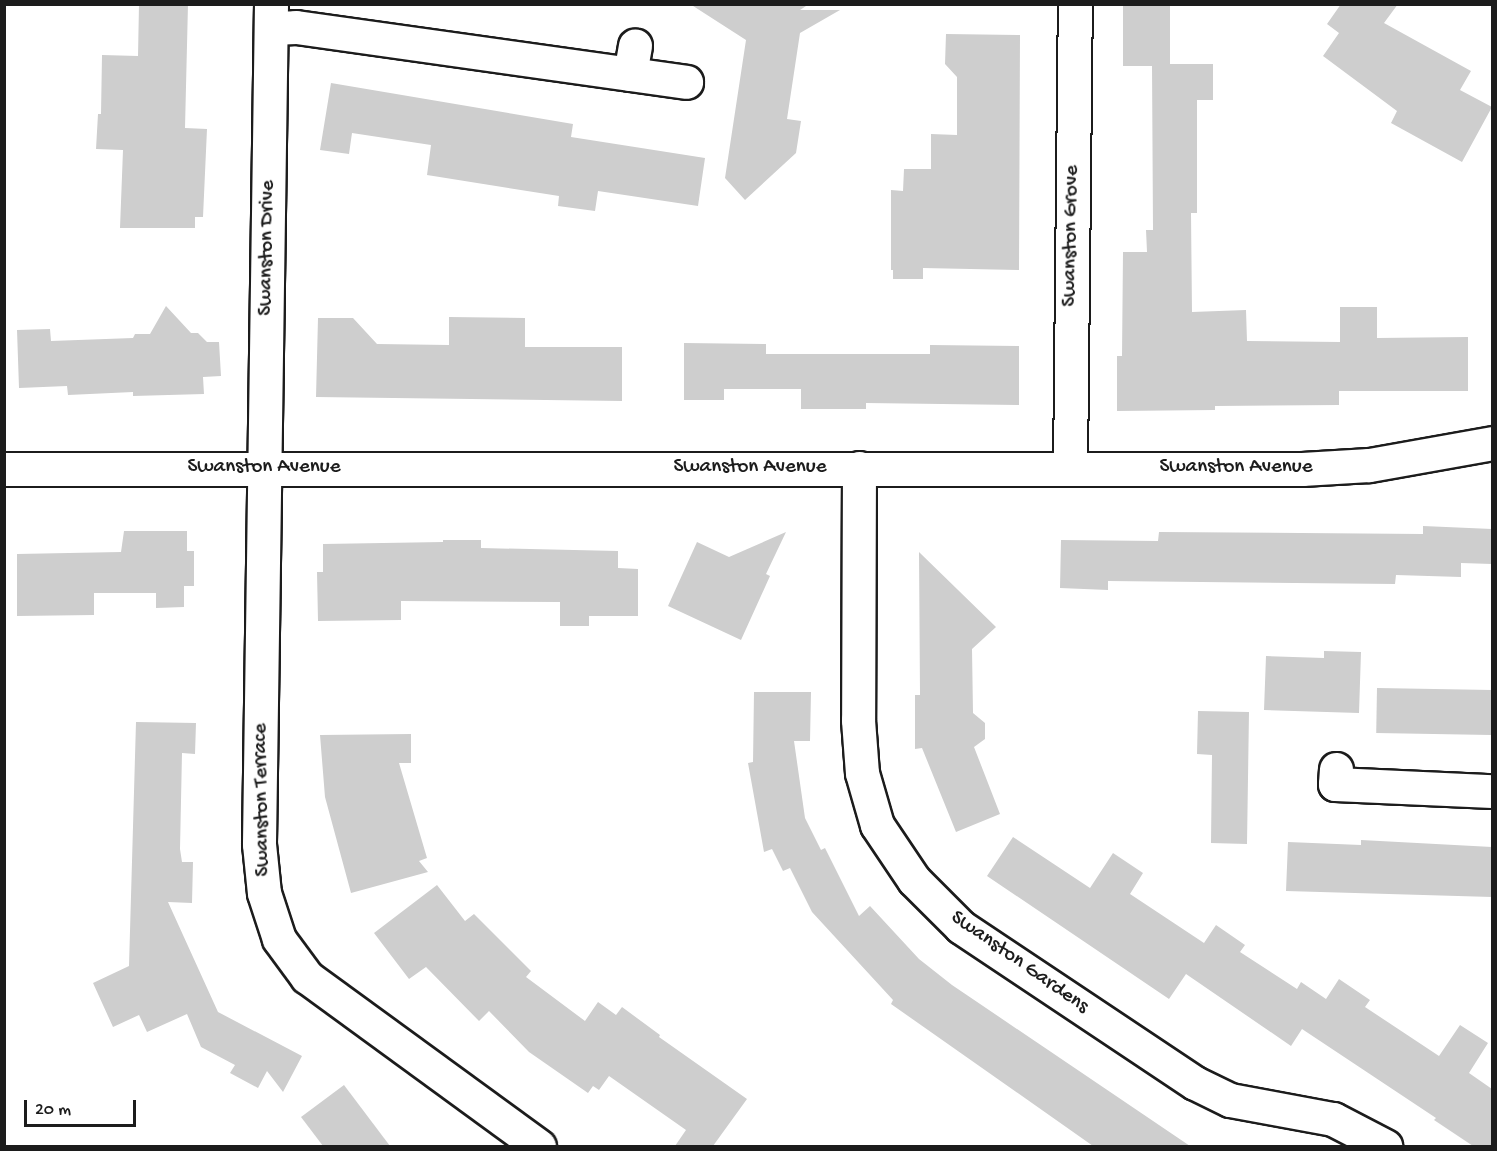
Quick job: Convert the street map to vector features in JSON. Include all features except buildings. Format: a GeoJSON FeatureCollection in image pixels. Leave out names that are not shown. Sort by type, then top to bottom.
{"type":"FeatureCollection","features":[{"type":"Feature","properties":{"kind":"street","name":"Swanston Grove"},"geometry":{"type":"LineString","coordinates":[[1070,468],[1075,4]]}},
{"type":"Feature","properties":{"kind":"street","name":"Swanston Drive"},"geometry":{"type":"LineString","coordinates":[[265,468],[271,16],[296,27],[633,59],[686,82]]}},
{"type":"Feature","properties":{"kind":"street","name":"Swanston Avenue"},"geometry":{"type":"LineString","coordinates":[[4,469],[1313,469],[1369,465],[1492,443]]}},
{"type":"Feature","properties":{"kind":"street","name":"Swanston Terrace"},"geometry":{"type":"LineString","coordinates":[[265,468],[259,844],[264,893],[279,939],[307,977],[539,1146]]}},
{"type":"Feature","properties":{"kind":"street","name":"Swanston Gardens"},"geometry":{"type":"LineString","coordinates":[[859,468],[858,720],[862,773],[878,825],[914,880],[961,927],[1195,1083],[1230,1100],[1333,1119],[1385,1146]]}},
{"type":"Feature","properties":{"kind":"street"},"geometry":{"type":"LineString","coordinates":[[1336,769],[1335,784],[1492,791]]}}]}
